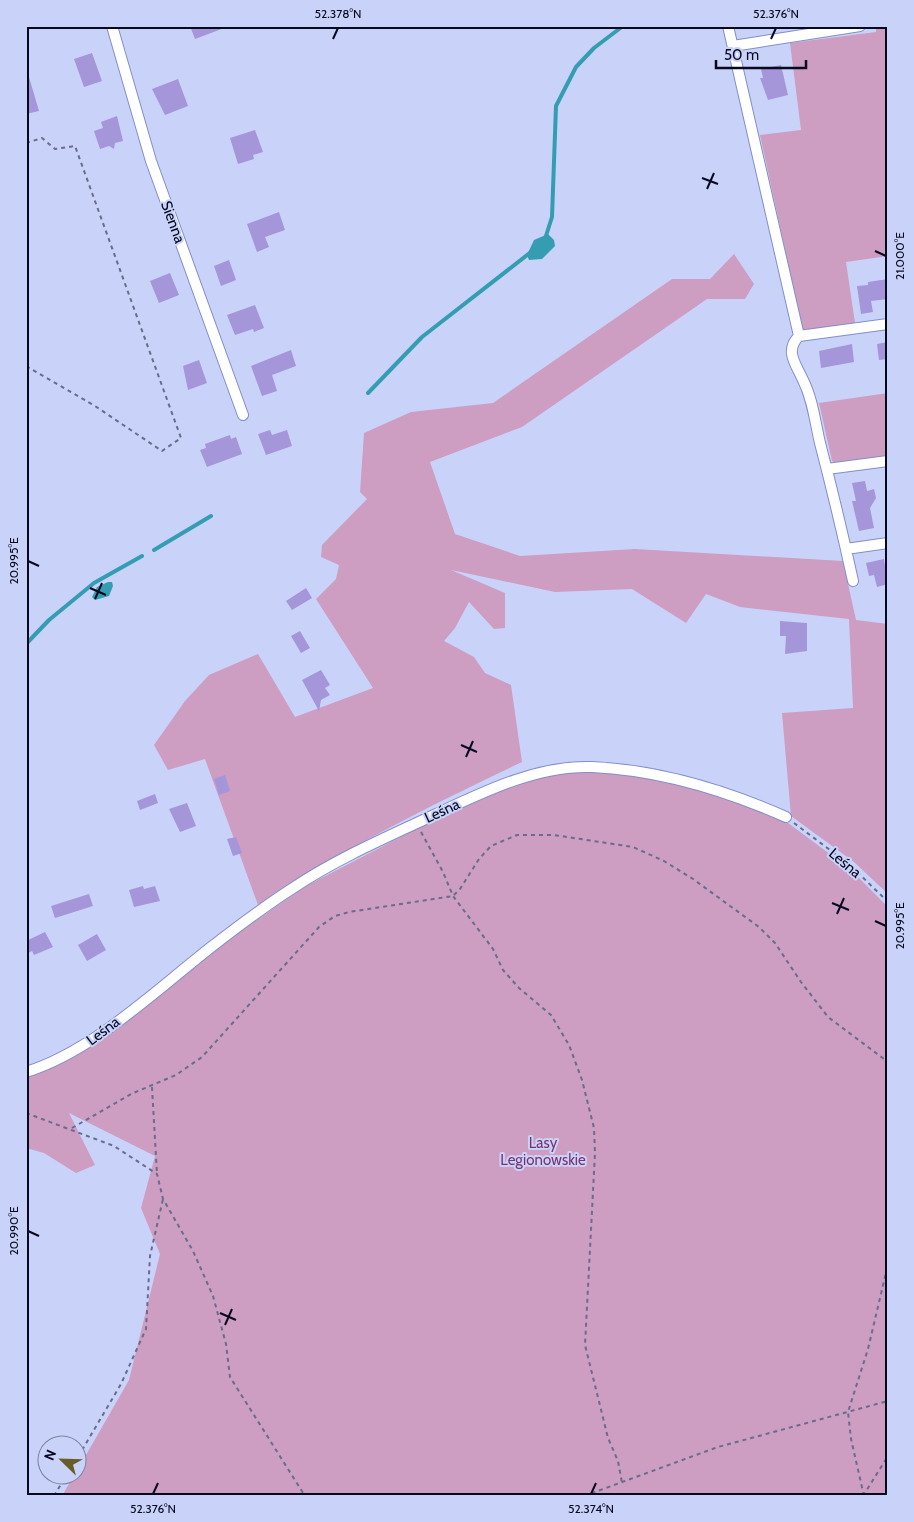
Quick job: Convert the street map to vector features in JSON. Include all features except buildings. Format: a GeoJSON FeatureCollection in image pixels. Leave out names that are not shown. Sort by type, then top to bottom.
{"type":"FeatureCollection","features":[{"type":"Feature","properties":{"kind":"street","name":"Sienna"},"geometry":{"type":"LineString","coordinates":[[112,26],[151,161],[243,415]]}},
{"type":"Feature","properties":{"kind":"street"},"geometry":{"type":"LineString","coordinates":[[728,26],[799,336]]}},
{"type":"Feature","properties":{"kind":"street"},"geometry":{"type":"LineString","coordinates":[[733,46],[860,26]]}},
{"type":"Feature","properties":{"kind":"street"},"geometry":{"type":"LineString","coordinates":[[853,581],[808,390],[792,359],[794,341],[799,336],[888,324]]}},
{"type":"Feature","properties":{"kind":"street"},"geometry":{"type":"LineString","coordinates":[[826,469],[888,461]]}},
{"type":"Feature","properties":{"kind":"street"},"geometry":{"type":"LineString","coordinates":[[846,548],[888,543]]}},
{"type":"Feature","properties":{"kind":"street","name":"Leśna"},"geometry":{"type":"LineString","coordinates":[[26,1072],[44,1066],[75,1051],[218,942],[294,887],[416,823],[478,794],[534,774],[590,767],[665,775],[763,807],[786,817]]}},
{"type":"Feature","properties":{"kind":"path"},"geometry":{"type":"LineString","coordinates":[[26,143],[42,138],[55,149],[75,146],[181,438],[162,451],[95,406],[26,366]]}},
{"type":"Feature","properties":{"kind":"path","name":"Leśna"},"geometry":{"type":"LineString","coordinates":[[786,817],[850,865],[888,902]]}},
{"type":"Feature","properties":{"kind":"path"},"geometry":{"type":"LineString","coordinates":[[416,823],[433,853],[452,896],[493,949],[503,970],[519,988],[551,1015],[569,1045],[582,1080],[594,1128],[595,1153],[585,1345],[608,1438],[618,1461],[622,1483]]}},
{"type":"Feature","properties":{"kind":"path"},"geometry":{"type":"LineString","coordinates":[[72,1128],[131,1094],[176,1075],[202,1057],[319,926],[335,916],[349,912],[452,896],[460,889],[479,858],[491,846],[517,836],[554,835],[633,847],[664,861],[693,879],[759,927],[775,943],[801,982],[828,1017],[888,1062]]}},
{"type":"Feature","properties":{"kind":"path"},"geometry":{"type":"LineString","coordinates":[[152,1086],[157,1174],[163,1199],[192,1251],[213,1296],[226,1344],[230,1377],[305,1496]]}},
{"type":"Feature","properties":{"kind":"path"},"geometry":{"type":"LineString","coordinates":[[26,1113],[72,1128],[114,1146],[157,1174]]}},
{"type":"Feature","properties":{"kind":"path"},"geometry":{"type":"LineString","coordinates":[[88,1440],[121,1384],[146,1329],[150,1256],[163,1199]]}},
{"type":"Feature","properties":{"kind":"path"},"geometry":{"type":"LineString","coordinates":[[864,1491],[851,1439],[848,1412],[868,1349],[888,1264]]}},
{"type":"Feature","properties":{"kind":"path"},"geometry":{"type":"LineString","coordinates":[[584,1496],[718,1447],[888,1401]]}},
{"type":"Feature","properties":{"kind":"path"},"geometry":{"type":"LineString","coordinates":[[863,1496],[864,1491],[888,1456]]}},
{"type":"Feature","properties":{"kind":"path"},"geometry":{"type":"LineString","coordinates":[[54,1496],[61,1484]]}},
{"type":"Feature","properties":{"kind":"green space"},"geometry":{"type":"Polygon","coordinates":[[[888,27],[888,256],[846,262],[855,323],[803,331],[760,135],[801,130],[790,43],[876,32],[876,29],[888,27]]]}},
{"type":"Feature","properties":{"kind":"green space"},"geometry":{"type":"Polygon","coordinates":[[[734,254],[754,284],[745,299],[707,299],[522,427],[430,462],[455,534],[520,556],[635,549],[843,561],[856,620],[888,624],[888,894],[854,862],[791,816],[782,713],[853,708],[849,619],[740,607],[706,594],[686,623],[632,589],[555,592],[451,570],[505,593],[505,628],[494,629],[469,602],[455,628],[444,641],[474,657],[485,673],[511,685],[522,762],[421,811],[355,846],[258,905],[205,759],[168,770],[154,745],[185,701],[209,675],[258,654],[295,717],[373,688],[316,599],[336,579],[339,565],[321,557],[322,545],[367,499],[360,492],[364,433],[411,412],[493,403],[672,279],[710,279],[734,254]]]}},
{"type":"Feature","properties":{"kind":"green space"},"geometry":{"type":"Polygon","coordinates":[[[888,393],[888,456],[836,463],[832,461],[819,403],[888,393]]]}},
{"type":"Feature","properties":{"kind":"green space","name":"Lasy Legionowskie"},"geometry":{"type":"Polygon","coordinates":[[[589,770],[671,779],[784,820],[850,869],[888,907],[888,1496],[62,1496],[69,1484],[88,1484],[88,1452],[129,1380],[160,1254],[141,1208],[155,1156],[69,1113],[95,1165],[76,1173],[44,1153],[26,1148],[26,1072],[67,1051],[306,886],[478,797],[537,777],[589,770]]]}},
{"type":"Feature","properties":{"kind":"shaded area"},"geometry":{"type":"Polygon","coordinates":[[[548,234],[554,240],[555,246],[542,259],[529,260],[527,255],[534,240],[548,234]]]}},
{"type":"Feature","properties":{"kind":"shaded area"},"geometry":{"type":"Polygon","coordinates":[[[112,582],[113,586],[109,596],[95,600],[92,597],[97,587],[112,582]]]}},
{"type":"Feature","properties":{"kind":"waterway"},"geometry":{"type":"LineString","coordinates":[[545,239],[552,217],[556,106],[576,67],[594,48],[623,26]]}},
{"type":"Feature","properties":{"kind":"waterway"},"geometry":{"type":"LineString","coordinates":[[368,393],[422,337],[531,252]]}},
{"type":"Feature","properties":{"kind":"waterway"},"geometry":{"type":"LineString","coordinates":[[154,550],[211,516]]}},
{"type":"Feature","properties":{"kind":"waterway"},"geometry":{"type":"LineString","coordinates":[[26,644],[49,620],[94,583],[142,556]]}}]}
